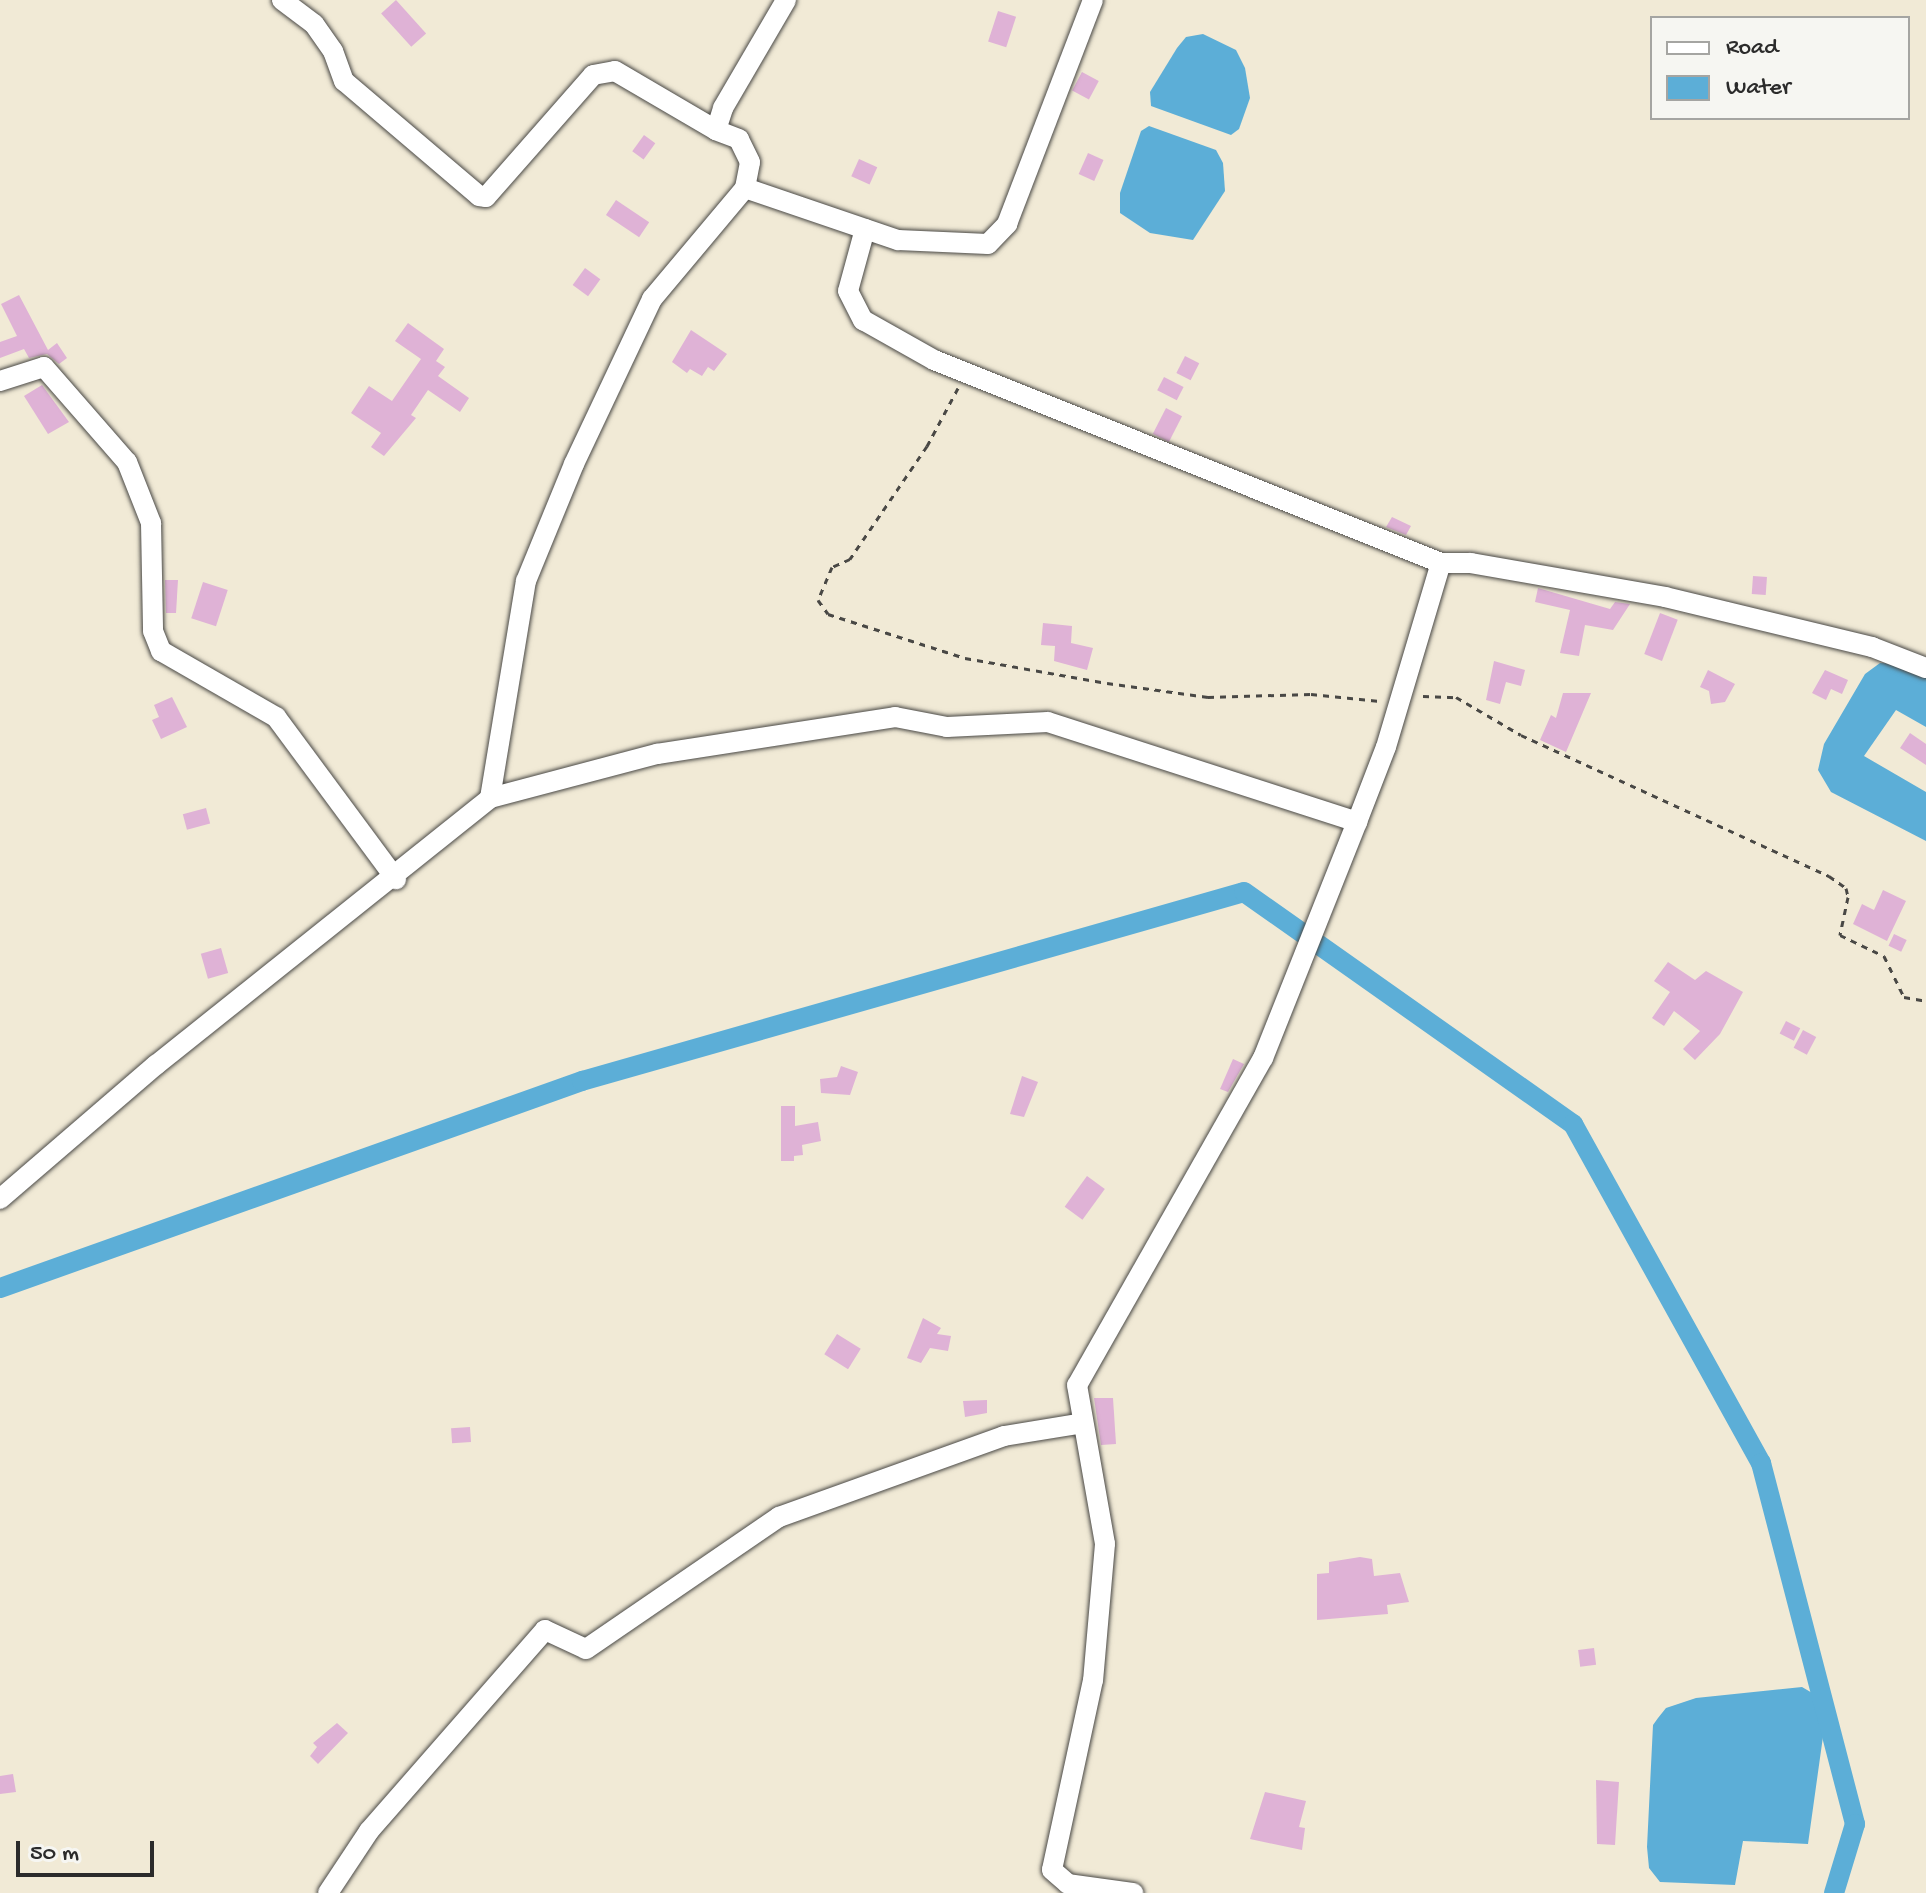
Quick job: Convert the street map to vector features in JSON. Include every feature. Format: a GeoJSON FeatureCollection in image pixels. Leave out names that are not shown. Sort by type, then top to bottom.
{"type":"FeatureCollection","features":[{"type":"Feature","properties":{"kind":"street"},"geometry":{"type":"LineString","coordinates":[[282,0],[314,24],[333,51],[344,81],[479,196],[486,197],[593,75],[615,71],[716,130],[739,139],[750,162],[745,188],[652,299],[574,464],[526,581],[490,798]]}},
{"type":"Feature","properties":{"kind":"street"},"geometry":{"type":"LineString","coordinates":[[716,130],[723,108],[786,0]]}},
{"type":"Feature","properties":{"kind":"street"},"geometry":{"type":"LineString","coordinates":[[745,188],[898,240],[988,244],[1007,224],[1093,0]]}},
{"type":"Feature","properties":{"kind":"street"},"geometry":{"type":"LineString","coordinates":[[865,229],[848,291],[863,320],[966,373],[1441,563],[1471,563],[1665,597],[1872,647],[1926,668]]}},
{"type":"Feature","properties":{"kind":"street"},"geometry":{"type":"LineString","coordinates":[[0,381],[44,367],[127,462],[151,523],[153,631],[161,651],[276,717],[396,879]]}},
{"type":"Feature","properties":{"kind":"street"},"geometry":{"type":"LineString","coordinates":[[1133,1893],[1068,1884],[1052,1870],[1093,1680],[1105,1544],[1077,1385],[1263,1058],[1401,703],[1441,563]]}},
{"type":"Feature","properties":{"kind":"street"},"geometry":{"type":"LineString","coordinates":[[0,1199],[156,1065],[396,879],[490,798],[657,754],[815,726],[895,717],[947,727],[1048,722],[1357,822]]}},
{"type":"Feature","properties":{"kind":"street"},"geometry":{"type":"LineString","coordinates":[[328,1893],[369,1831],[545,1630],[586,1649],[779,1517],[1004,1436],[1083,1423]]}},
{"type":"Feature","properties":{"kind":"path"},"geometry":{"type":"LineString","coordinates":[[966,373],[927,446],[850,559],[832,567],[818,600],[828,614],[965,658],[1208,697],[1311,694],[1401,703],[1426,694],[1456,697],[1521,735],[1829,876],[1846,888],[1848,897],[1840,935],[1884,956],[1904,997],[1926,1001]]}},
{"type":"Feature","properties":{"kind":"water"},"geometry":{"type":"Polygon","coordinates":[[[1203,34],[1236,50],[1245,68],[1250,98],[1239,129],[1231,135],[1151,106],[1150,92],[1177,48],[1186,37],[1203,34]]]}},
{"type":"Feature","properties":{"kind":"water"},"geometry":{"type":"Polygon","coordinates":[[[1149,126],[1216,150],[1223,163],[1225,191],[1193,240],[1150,233],[1120,213],[1120,193],[1141,131],[1149,126]]]}},
{"type":"Feature","properties":{"kind":"water"},"geometry":{"type":"Polygon","coordinates":[[[1880,663],[1903,664],[1926,675],[1926,727],[1896,710],[1864,756],[1926,792],[1926,841],[1831,792],[1818,770],[1824,744],[1865,674],[1880,663]]]}},
{"type":"Feature","properties":{"kind":"water"},"geometry":{"type":"Polygon","coordinates":[[[1802,1687],[1819,1697],[1826,1715],[1808,1844],[1743,1841],[1735,1885],[1660,1882],[1649,1868],[1647,1847],[1653,1725],[1658,1718],[1666,1708],[1696,1698],[1802,1687]]]}},
{"type":"Feature","properties":{"kind":"building"},"geometry":{"type":"Polygon","coordinates":[[[396,0],[426,33],[411,47],[381,13],[396,0]]]}},
{"type":"Feature","properties":{"kind":"building"},"geometry":{"type":"Polygon","coordinates":[[[998,11],[1016,17],[1006,47],[988,41],[998,11]]]}},
{"type":"Feature","properties":{"kind":"building"},"geometry":{"type":"Polygon","coordinates":[[[1082,72],[1099,81],[1089,99],[1072,91],[1082,72]]]}},
{"type":"Feature","properties":{"kind":"building"},"geometry":{"type":"Polygon","coordinates":[[[644,135],[655,143],[644,159],[632,151],[644,135]]]}},
{"type":"Feature","properties":{"kind":"building"},"geometry":{"type":"Polygon","coordinates":[[[1088,153],[1104,160],[1094,181],[1079,174],[1088,153]]]}},
{"type":"Feature","properties":{"kind":"building"},"geometry":{"type":"Polygon","coordinates":[[[859,159],[877,167],[870,184],[851,176],[859,159]]]}},
{"type":"Feature","properties":{"kind":"building"},"geometry":{"type":"Polygon","coordinates":[[[616,200],[649,222],[639,237],[606,215],[616,200]]]}},
{"type":"Feature","properties":{"kind":"building"},"geometry":{"type":"Polygon","coordinates":[[[585,268],[600,279],[588,296],[573,285],[585,268]]]}},
{"type":"Feature","properties":{"kind":"building"},"geometry":{"type":"Polygon","coordinates":[[[19,295],[48,350],[57,343],[67,358],[59,364],[47,354],[29,358],[24,349],[0,358],[0,342],[17,336],[1,304],[19,295]]]}},
{"type":"Feature","properties":{"kind":"building"},"geometry":{"type":"Polygon","coordinates":[[[408,323],[444,349],[436,361],[445,367],[438,376],[469,398],[460,412],[428,390],[411,415],[416,418],[384,456],[371,447],[381,433],[351,413],[369,386],[392,401],[421,359],[395,341],[408,323]]]}},
{"type":"Feature","properties":{"kind":"building"},"geometry":{"type":"Polygon","coordinates":[[[691,330],[727,354],[714,371],[708,367],[702,376],[690,369],[687,373],[672,362],[691,330]]]}},
{"type":"Feature","properties":{"kind":"building"},"geometry":{"type":"Polygon","coordinates":[[[1185,356],[1199,363],[1191,380],[1176,373],[1185,356]]]}},
{"type":"Feature","properties":{"kind":"building"},"geometry":{"type":"Polygon","coordinates":[[[1164,377],[1184,387],[1177,400],[1157,390],[1164,377]]]}},
{"type":"Feature","properties":{"kind":"building"},"geometry":{"type":"Polygon","coordinates":[[[42,385],[69,422],[48,434],[24,396],[42,385]]]}},
{"type":"Feature","properties":{"kind":"building"},"geometry":{"type":"Polygon","coordinates":[[[1166,408],[1182,416],[1169,442],[1153,434],[1166,408]]]}},
{"type":"Feature","properties":{"kind":"building"},"geometry":{"type":"Polygon","coordinates":[[[1392,517],[1411,526],[1406,535],[1386,527],[1392,517]]]}},
{"type":"Feature","properties":{"kind":"building"},"geometry":{"type":"Polygon","coordinates":[[[1753,576],[1767,577],[1766,595],[1752,594],[1753,576]]]}},
{"type":"Feature","properties":{"kind":"building"},"geometry":{"type":"Polygon","coordinates":[[[165,580],[178,580],[176,613],[166,613],[165,580]]]}},
{"type":"Feature","properties":{"kind":"building"},"geometry":{"type":"Polygon","coordinates":[[[203,582],[228,590],[216,626],[191,618],[203,582]]]}},
{"type":"Feature","properties":{"kind":"building"},"geometry":{"type":"Polygon","coordinates":[[[1538,588],[1610,609],[1615,602],[1630,604],[1613,630],[1585,625],[1579,656],[1560,653],[1570,610],[1535,602],[1538,588]]]}},
{"type":"Feature","properties":{"kind":"building"},"geometry":{"type":"Polygon","coordinates":[[[1660,613],[1678,620],[1662,661],[1644,654],[1660,613]]]}},
{"type":"Feature","properties":{"kind":"building"},"geometry":{"type":"Polygon","coordinates":[[[1043,623],[1072,626],[1071,643],[1093,648],[1087,670],[1054,661],[1055,646],[1041,645],[1043,623]]]}},
{"type":"Feature","properties":{"kind":"building"},"geometry":{"type":"Polygon","coordinates":[[[1494,661],[1525,670],[1521,686],[1506,682],[1500,704],[1486,700],[1494,661]]]}},
{"type":"Feature","properties":{"kind":"building"},"geometry":{"type":"Polygon","coordinates":[[[1708,670],[1735,684],[1725,702],[1711,704],[1709,691],[1700,687],[1708,670]]]}},
{"type":"Feature","properties":{"kind":"building"},"geometry":{"type":"Polygon","coordinates":[[[1825,670],[1848,680],[1842,694],[1831,689],[1826,700],[1812,693],[1825,670]]]}},
{"type":"Feature","properties":{"kind":"building"},"geometry":{"type":"Polygon","coordinates":[[[1563,693],[1591,693],[1566,752],[1540,740],[1551,715],[1556,718],[1563,693]]]}},
{"type":"Feature","properties":{"kind":"building"},"geometry":{"type":"Polygon","coordinates":[[[172,697],[187,727],[161,739],[152,720],[159,717],[154,705],[172,697]]]}},
{"type":"Feature","properties":{"kind":"building"},"geometry":{"type":"Polygon","coordinates":[[[1910,733],[1926,744],[1926,765],[1900,748],[1910,733]]]}},
{"type":"Feature","properties":{"kind":"building"},"geometry":{"type":"Polygon","coordinates":[[[206,808],[210,823],[187,830],[183,814],[206,808]]]}},
{"type":"Feature","properties":{"kind":"building"},"geometry":{"type":"Polygon","coordinates":[[[1883,890],[1906,901],[1887,941],[1853,924],[1862,904],[1874,910],[1883,890]]]}},
{"type":"Feature","properties":{"kind":"building"},"geometry":{"type":"Polygon","coordinates":[[[1894,934],[1907,940],[1901,952],[1889,946],[1894,934]]]}},
{"type":"Feature","properties":{"kind":"building"},"geometry":{"type":"Polygon","coordinates":[[[221,948],[228,973],[208,979],[201,954],[221,948]]]}},
{"type":"Feature","properties":{"kind":"building"},"geometry":{"type":"Polygon","coordinates":[[[1668,962],[1695,980],[1706,971],[1743,992],[1720,1034],[1695,1060],[1683,1049],[1700,1031],[1674,1011],[1664,1026],[1652,1018],[1670,992],[1654,981],[1668,962]]]}},
{"type":"Feature","properties":{"kind":"building"},"geometry":{"type":"Polygon","coordinates":[[[1786,1021],[1800,1028],[1794,1041],[1780,1033],[1786,1021]]]}},
{"type":"Feature","properties":{"kind":"building"},"geometry":{"type":"Polygon","coordinates":[[[1803,1030],[1816,1037],[1807,1055],[1794,1048],[1803,1030]]]}},
{"type":"Feature","properties":{"kind":"building"},"geometry":{"type":"Polygon","coordinates":[[[1233,1059],[1244,1064],[1228,1092],[1220,1089],[1233,1059]]]}},
{"type":"Feature","properties":{"kind":"building"},"geometry":{"type":"Polygon","coordinates":[[[841,1066],[858,1072],[850,1095],[821,1093],[820,1079],[837,1077],[841,1066]]]}},
{"type":"Feature","properties":{"kind":"building"},"geometry":{"type":"Polygon","coordinates":[[[1022,1076],[1038,1082],[1024,1117],[1010,1114],[1022,1076]]]}},
{"type":"Feature","properties":{"kind":"building"},"geometry":{"type":"Polygon","coordinates":[[[781,1106],[795,1106],[795,1126],[818,1122],[821,1141],[802,1145],[803,1155],[794,1156],[794,1161],[781,1161],[781,1106]]]}},
{"type":"Feature","properties":{"kind":"building"},"geometry":{"type":"Polygon","coordinates":[[[1087,1176],[1105,1189],[1082,1220],[1065,1207],[1087,1176]]]}},
{"type":"Feature","properties":{"kind":"building"},"geometry":{"type":"Polygon","coordinates":[[[923,1318],[941,1328],[937,1334],[951,1336],[948,1351],[930,1348],[921,1363],[907,1358],[923,1318]]]}},
{"type":"Feature","properties":{"kind":"building"},"geometry":{"type":"Polygon","coordinates":[[[837,1334],[861,1349],[848,1369],[824,1354],[837,1334]]]}},
{"type":"Feature","properties":{"kind":"building"},"geometry":{"type":"Polygon","coordinates":[[[1094,1398],[1113,1398],[1116,1444],[1101,1445],[1094,1398]]]}},
{"type":"Feature","properties":{"kind":"building"},"geometry":{"type":"Polygon","coordinates":[[[987,1400],[987,1413],[965,1417],[963,1401],[987,1400]]]}},
{"type":"Feature","properties":{"kind":"building"},"geometry":{"type":"Polygon","coordinates":[[[470,1427],[471,1442],[452,1443],[451,1428],[470,1427]]]}},
{"type":"Feature","properties":{"kind":"building"},"geometry":{"type":"Polygon","coordinates":[[[1360,1557],[1372,1559],[1374,1576],[1400,1573],[1409,1602],[1387,1605],[1388,1614],[1317,1620],[1317,1574],[1329,1573],[1329,1562],[1360,1557]]]}},
{"type":"Feature","properties":{"kind":"building"},"geometry":{"type":"Polygon","coordinates":[[[1594,1648],[1596,1665],[1580,1667],[1578,1650],[1594,1648]]]}},
{"type":"Feature","properties":{"kind":"building"},"geometry":{"type":"Polygon","coordinates":[[[337,1723],[348,1733],[318,1764],[310,1756],[317,1747],[313,1743],[337,1723]]]}},
{"type":"Feature","properties":{"kind":"building"},"geometry":{"type":"Polygon","coordinates":[[[13,1774],[16,1792],[0,1794],[0,1776],[13,1774]]]}},
{"type":"Feature","properties":{"kind":"building"},"geometry":{"type":"Polygon","coordinates":[[[1596,1780],[1619,1782],[1615,1845],[1597,1844],[1596,1780]]]}},
{"type":"Feature","properties":{"kind":"building"},"geometry":{"type":"Polygon","coordinates":[[[1265,1792],[1306,1801],[1299,1827],[1305,1828],[1302,1850],[1250,1839],[1265,1792]]]}},
{"type":"Feature","properties":{"kind":"waterway"},"geometry":{"type":"LineString","coordinates":[[0,1288],[582,1081],[1244,892],[1573,1124],[1761,1463],[1855,1824],[1834,1893]]}}]}
